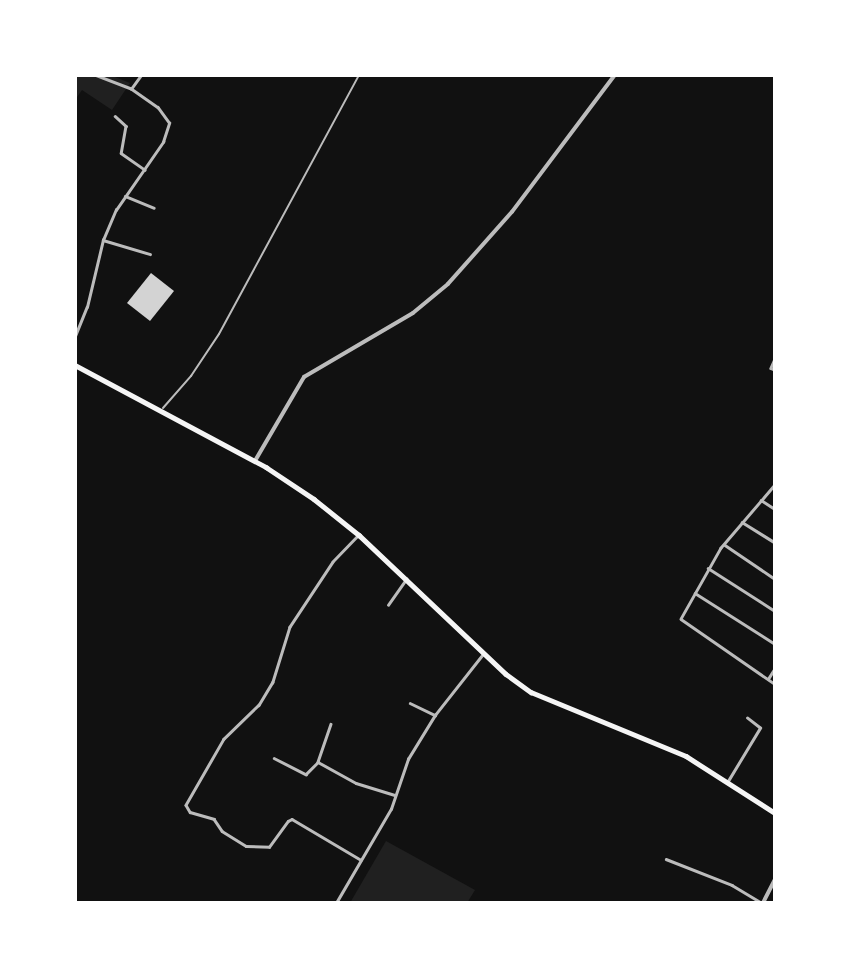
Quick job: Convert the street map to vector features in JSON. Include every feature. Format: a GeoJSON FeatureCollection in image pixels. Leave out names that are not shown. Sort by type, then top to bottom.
{"type":"FeatureCollection","features":[{"type":"Feature","properties":{"kind":"main road"},"geometry":{"type":"LineString","coordinates":[[75,365],[255,461],[314,499],[359,535],[484,653],[531,692],[667,748],[728,781],[775,813]]}},
{"type":"Feature","properties":{"kind":"street"},"geometry":{"type":"LineString","coordinates":[[75,336],[87,307],[103,240],[125,196],[163,142],[169,123],[158,108],[131,89],[95,75]]}},
{"type":"Feature","properties":{"kind":"street"},"geometry":{"type":"LineString","coordinates":[[131,89],[141,75]]}},
{"type":"Feature","properties":{"kind":"street"},"geometry":{"type":"LineString","coordinates":[[255,461],[304,377],[413,313],[448,284],[512,212],[615,75]]}},
{"type":"Feature","properties":{"kind":"street"},"geometry":{"type":"LineString","coordinates":[[116,116],[126,126],[121,153],[145,170]]}},
{"type":"Feature","properties":{"kind":"street"},"geometry":{"type":"LineString","coordinates":[[125,196],[154,208]]}},
{"type":"Feature","properties":{"kind":"street"},"geometry":{"type":"LineString","coordinates":[[103,240],[150,254]]}},
{"type":"Feature","properties":{"kind":"street"},"geometry":{"type":"LineString","coordinates":[[775,359],[771,368],[775,370]]}},
{"type":"Feature","properties":{"kind":"street"},"geometry":{"type":"LineString","coordinates":[[775,485],[724,544],[682,614],[683,622],[775,684]]}},
{"type":"Feature","properties":{"kind":"street"},"geometry":{"type":"LineString","coordinates":[[761,500],[775,509]]}},
{"type":"Feature","properties":{"kind":"street"},"geometry":{"type":"LineString","coordinates":[[742,522],[775,543]]}},
{"type":"Feature","properties":{"kind":"street"},"geometry":{"type":"LineString","coordinates":[[359,535],[333,562],[290,626],[273,682],[259,705],[224,739],[186,805],[190,813],[214,820],[222,831],[246,846],[269,847],[292,818],[361,860]]}},
{"type":"Feature","properties":{"kind":"street"},"geometry":{"type":"LineString","coordinates":[[724,544],[775,579]]}},
{"type":"Feature","properties":{"kind":"street"},"geometry":{"type":"LineString","coordinates":[[708,568],[775,611]]}},
{"type":"Feature","properties":{"kind":"street"},"geometry":{"type":"LineString","coordinates":[[388,605],[406,579]]}},
{"type":"Feature","properties":{"kind":"street"},"geometry":{"type":"LineString","coordinates":[[695,592],[775,644]]}},
{"type":"Feature","properties":{"kind":"street"},"geometry":{"type":"LineString","coordinates":[[336,903],[391,809],[408,759],[435,715],[484,653]]}},
{"type":"Feature","properties":{"kind":"street"},"geometry":{"type":"LineString","coordinates":[[768,679],[775,668]]}},
{"type":"Feature","properties":{"kind":"street"},"geometry":{"type":"LineString","coordinates":[[410,704],[435,715]]}},
{"type":"Feature","properties":{"kind":"street"},"geometry":{"type":"LineString","coordinates":[[728,781],[760,727],[747,718]]}},
{"type":"Feature","properties":{"kind":"street"},"geometry":{"type":"LineString","coordinates":[[274,758],[306,774],[318,762],[331,723]]}},
{"type":"Feature","properties":{"kind":"street"},"geometry":{"type":"LineString","coordinates":[[318,762],[356,783],[395,796]]}},
{"type":"Feature","properties":{"kind":"street"},"geometry":{"type":"LineString","coordinates":[[666,859],[732,885],[763,903],[775,879]]}},
{"type":"Feature","properties":{"kind":"lane"},"geometry":{"type":"LineString","coordinates":[[161,411],[191,376],[219,334],[359,75]]}},
{"type":"Feature","properties":{"kind":"shaded area"},"geometry":{"type":"Polygon","coordinates":[[[75,75],[110,75],[130,83],[112,110],[82,90],[75,100],[75,75]]]}},
{"type":"Feature","properties":{"kind":"shaded area"},"geometry":{"type":"Polygon","coordinates":[[[386,841],[475,890],[467,903],[350,903],[386,841]]]}},
{"type":"Feature","properties":{"kind":"building"},"geometry":{"type":"Polygon","coordinates":[[[151,273],[174,291],[150,321],[127,303],[151,273]]]}}]}
